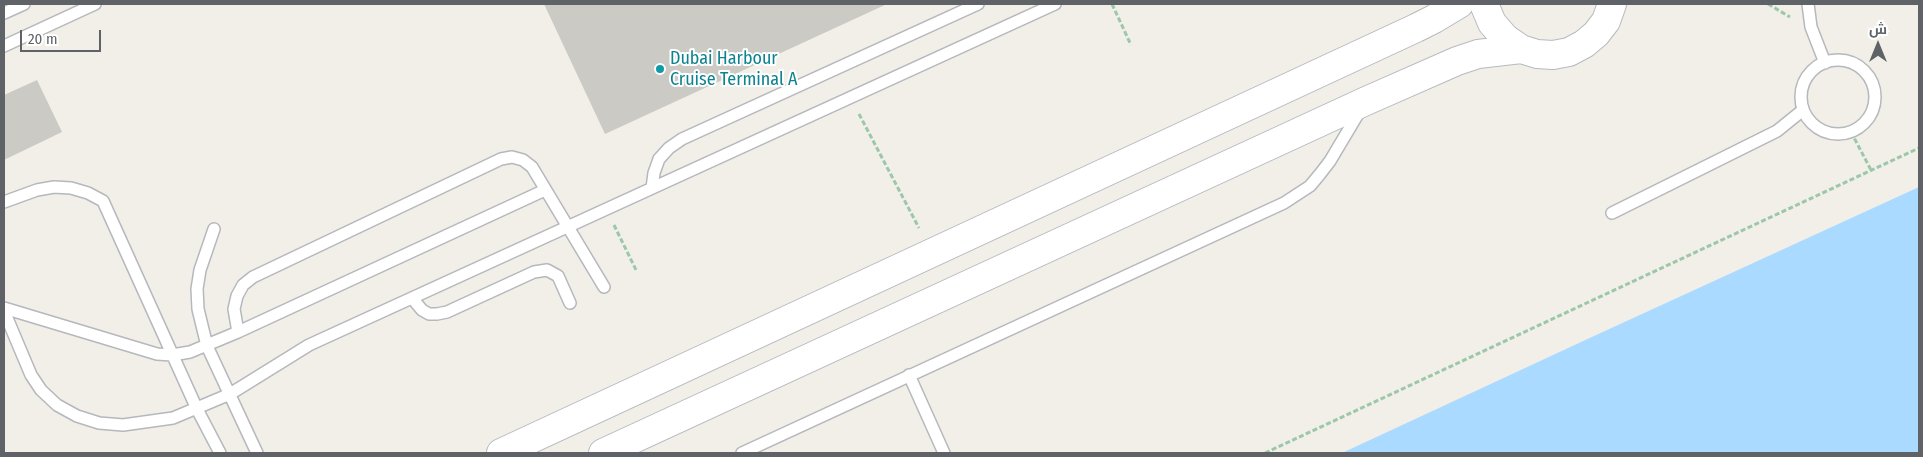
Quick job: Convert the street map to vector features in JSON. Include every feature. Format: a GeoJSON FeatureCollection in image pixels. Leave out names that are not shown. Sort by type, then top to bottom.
{"type":"FeatureCollection","features":[{"type":"Feature","properties":{"kind":"street"},"geometry":{"type":"LineString","coordinates":[[502,453],[1434,19],[1458,4]]}},
{"type":"Feature","properties":{"kind":"street"},"geometry":{"type":"LineString","coordinates":[[1484,4],[1492,23],[1504,38],[1521,49],[1537,54],[1553,55],[1569,52],[1584,44],[1596,34],[1606,21],[1613,4]]}},
{"type":"Feature","properties":{"kind":"street"},"geometry":{"type":"LineString","coordinates":[[603,453],[1366,101],[1471,56],[1501,50],[1521,49]]}},
{"type":"Feature","properties":{"kind":"lane"},"geometry":{"type":"LineString","coordinates":[[4,13],[24,4]]}},
{"type":"Feature","properties":{"kind":"lane"},"geometry":{"type":"LineString","coordinates":[[4,46],[94,4]]}},
{"type":"Feature","properties":{"kind":"lane"},"geometry":{"type":"LineString","coordinates":[[652,188],[654,173],[659,159],[669,148],[682,139],[978,4]]}},
{"type":"Feature","properties":{"kind":"lane"},"geometry":{"type":"LineString","coordinates":[[4,310],[31,375],[41,390],[57,405],[78,416],[100,423],[123,425],[173,418],[230,394],[309,345],[850,98],[1050,4]]}},
{"type":"Feature","properties":{"kind":"lane"},"geometry":{"type":"LineString","coordinates":[[1808,4],[1811,27],[1825,63]]}},
{"type":"Feature","properties":{"kind":"lane"},"geometry":{"type":"LineString","coordinates":[[1836,60],[1848,61],[1868,74],[1873,84],[1876,96],[1869,118],[1861,127],[1851,132],[1840,135],[1828,133],[1813,125],[1803,110],[1801,99],[1804,82],[1815,68],[1825,63],[1836,60]]}},
{"type":"Feature","properties":{"kind":"lane"},"geometry":{"type":"LineString","coordinates":[[742,453],[1298,195],[1310,186],[1330,160],[1366,101]]}},
{"type":"Feature","properties":{"kind":"lane"},"geometry":{"type":"LineString","coordinates":[[1612,213],[1777,131],[1803,110]]}},
{"type":"Feature","properties":{"kind":"lane"},"geometry":{"type":"LineString","coordinates":[[238,332],[234,309],[237,296],[243,285],[253,277],[501,159],[512,157],[524,160],[532,167],[604,287]]}},
{"type":"Feature","properties":{"kind":"lane"},"geometry":{"type":"LineString","coordinates":[[4,202],[37,190],[54,187],[71,188],[88,193],[103,201],[197,409],[220,453]]}},
{"type":"Feature","properties":{"kind":"lane"},"geometry":{"type":"LineString","coordinates":[[4,310],[157,354],[172,355],[190,352],[238,332],[545,190]]}},
{"type":"Feature","properties":{"kind":"lane"},"geometry":{"type":"LineString","coordinates":[[214,229],[200,270],[197,289],[198,309],[207,346],[257,453]]}},
{"type":"Feature","properties":{"kind":"lane"},"geometry":{"type":"LineString","coordinates":[[412,298],[422,310],[429,314],[437,314],[446,312],[534,272],[547,270],[558,276],[570,303]]}},
{"type":"Feature","properties":{"kind":"lane"},"geometry":{"type":"LineString","coordinates":[[909,376],[944,453]]}},
{"type":"Feature","properties":{"kind":"path"},"geometry":{"type":"LineString","coordinates":[[1112,4],[1131,45]]}},
{"type":"Feature","properties":{"kind":"path"},"geometry":{"type":"LineString","coordinates":[[850,98],[932,253]]}},
{"type":"Feature","properties":{"kind":"path"},"geometry":{"type":"LineString","coordinates":[[1851,132],[1871,170]]}},
{"type":"Feature","properties":{"kind":"path"},"geometry":{"type":"LineString","coordinates":[[1265,453],[1919,148]]}},
{"type":"Feature","properties":{"kind":"path"},"geometry":{"type":"LineString","coordinates":[[606,209],[637,272]]}},
{"type":"Feature","properties":{"kind":"water"},"geometry":{"type":"Polygon","coordinates":[[[1919,187],[1919,453],[1342,453],[1594,336],[1919,187]]]}},
{"type":"Feature","properties":{"kind":"building","name":"Dubai Harbour Cruise Terminal A"},"geometry":{"type":"Polygon","coordinates":[[[544,4],[887,4],[605,134],[544,4]]]}},
{"type":"Feature","properties":{"kind":"building"},"geometry":{"type":"Polygon","coordinates":[[[37,80],[62,132],[4,160],[4,95],[37,80]]]}},
{"type":"Feature","properties":{"kind":"place","name":"Dubai Harbour Cruise Terminal A"},"geometry":{"type":"Point","coordinates":[660,69]}}]}
